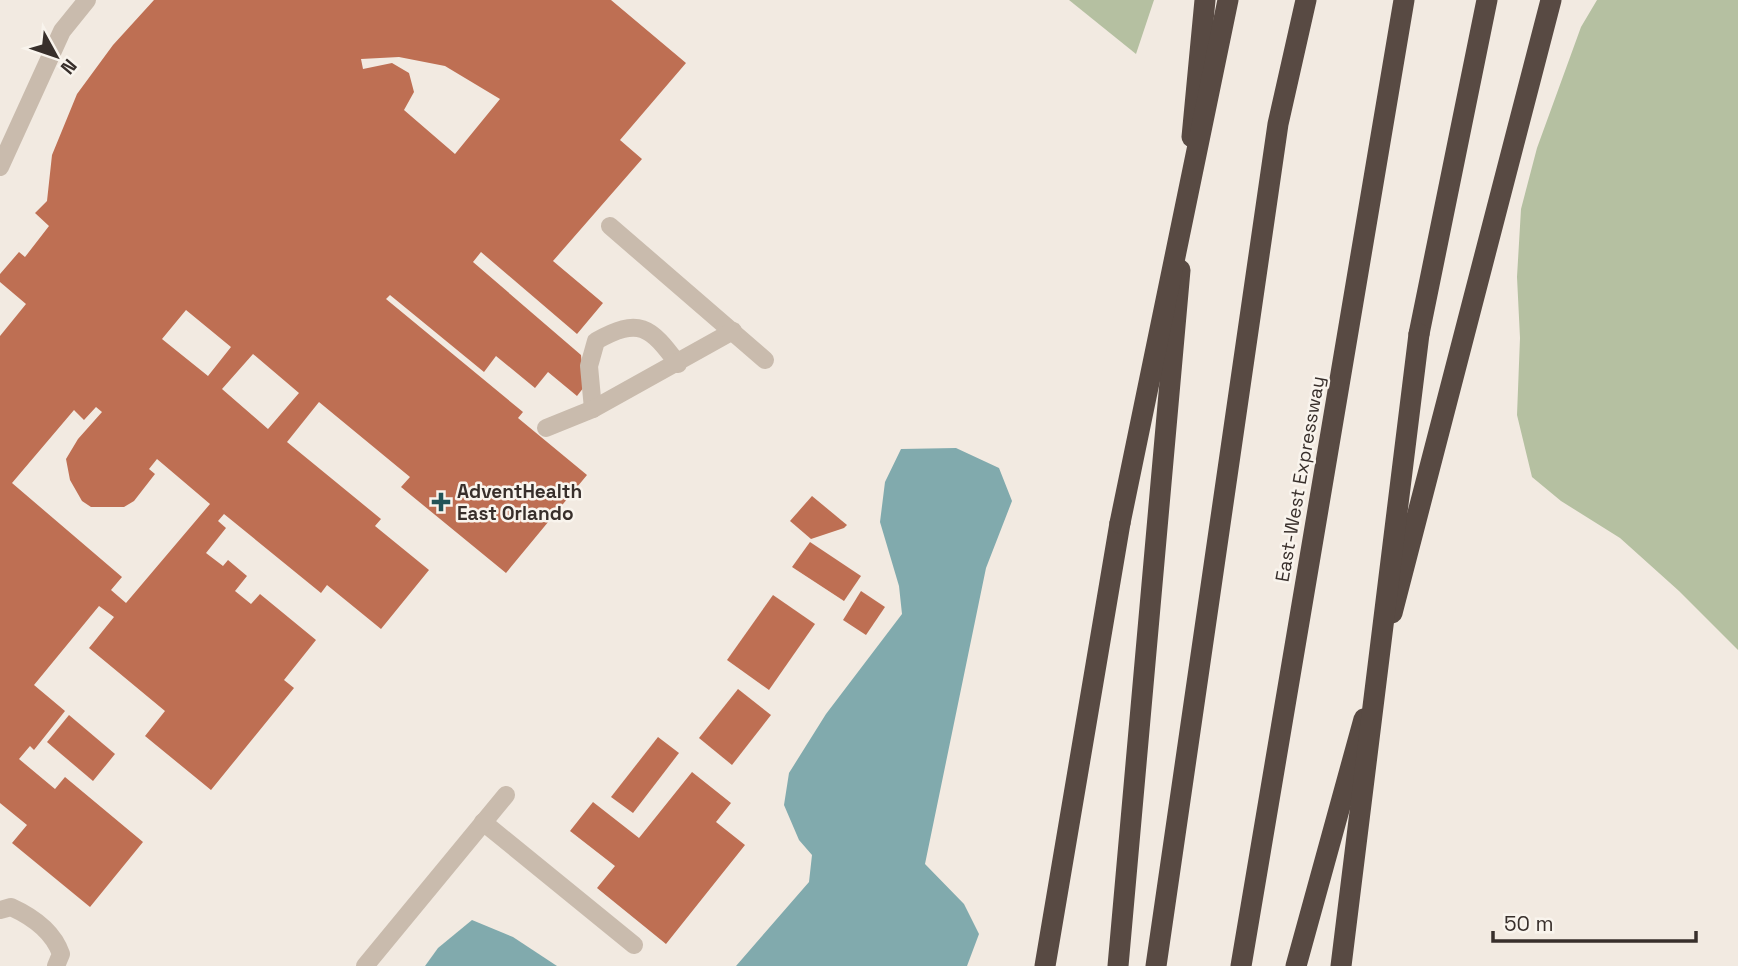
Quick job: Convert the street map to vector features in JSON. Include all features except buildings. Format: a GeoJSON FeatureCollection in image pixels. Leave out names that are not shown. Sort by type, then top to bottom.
{"type":"FeatureCollection","features":[{"type":"Feature","properties":{"kind":"highway"},"geometry":{"type":"LineString","coordinates":[[1118,966],[1205,0]]}},
{"type":"Feature","properties":{"kind":"highway"},"geometry":{"type":"LineString","coordinates":[[1045,966],[1120,523],[1228,0]]}},
{"type":"Feature","properties":{"kind":"highway"},"geometry":{"type":"LineString","coordinates":[[1156,966],[1278,124],[1306,0]]}},
{"type":"Feature","properties":{"kind":"highway","name":"East-West Expressway"},"geometry":{"type":"LineString","coordinates":[[1241,966],[1404,0]]}},
{"type":"Feature","properties":{"kind":"highway"},"geometry":{"type":"LineString","coordinates":[[1341,966],[1419,334],[1487,0]]}},
{"type":"Feature","properties":{"kind":"highway"},"geometry":{"type":"LineString","coordinates":[[1296,966],[1334,837],[1551,0]]}},
{"type":"Feature","properties":{"kind":"lane"},"geometry":{"type":"LineString","coordinates":[[0,167],[62,31],[87,0]]}},
{"type":"Feature","properties":{"kind":"lane"},"geometry":{"type":"LineString","coordinates":[[610,226],[765,359]]}},
{"type":"Feature","properties":{"kind":"lane"},"geometry":{"type":"LineString","coordinates":[[593,408],[590,366],[596,341],[621,327],[640,327],[662,341],[678,363]]}},
{"type":"Feature","properties":{"kind":"lane"},"geometry":{"type":"LineString","coordinates":[[546,428],[593,408],[733,331]]}},
{"type":"Feature","properties":{"kind":"lane"},"geometry":{"type":"LineString","coordinates":[[365,966],[506,794]]}},
{"type":"Feature","properties":{"kind":"lane"},"geometry":{"type":"LineString","coordinates":[[484,822],[634,945]]}},
{"type":"Feature","properties":{"kind":"lane"},"geometry":{"type":"LineString","coordinates":[[0,910],[11,907],[27,915],[56,939],[61,954],[56,966]]}},
{"type":"Feature","properties":{"kind":"green space"},"geometry":{"type":"Polygon","coordinates":[[[1069,0],[1154,0],[1136,54],[1069,0]]]}},
{"type":"Feature","properties":{"kind":"green space"},"geometry":{"type":"Polygon","coordinates":[[[1597,0],[1738,0],[1738,650],[1679,591],[1620,538],[1561,501],[1532,477],[1517,415],[1520,338],[1517,277],[1521,209],[1537,148],[1581,27],[1597,0]]]}},
{"type":"Feature","properties":{"kind":"water"},"geometry":{"type":"Polygon","coordinates":[[[956,448],[999,468],[1012,501],[986,568],[925,864],[964,904],[979,934],[967,966],[736,966],[809,882],[812,855],[799,840],[784,805],[789,773],[826,714],[902,614],[899,586],[880,522],[885,482],[901,449],[956,448]]]}},
{"type":"Feature","properties":{"kind":"water"},"geometry":{"type":"Polygon","coordinates":[[[472,920],[513,937],[557,966],[425,966],[438,948],[472,920]]]}},
{"type":"Feature","properties":{"kind":"place","name":"AdventHealth East Orlando"},"geometry":{"type":"Point","coordinates":[441,502]}}]}
